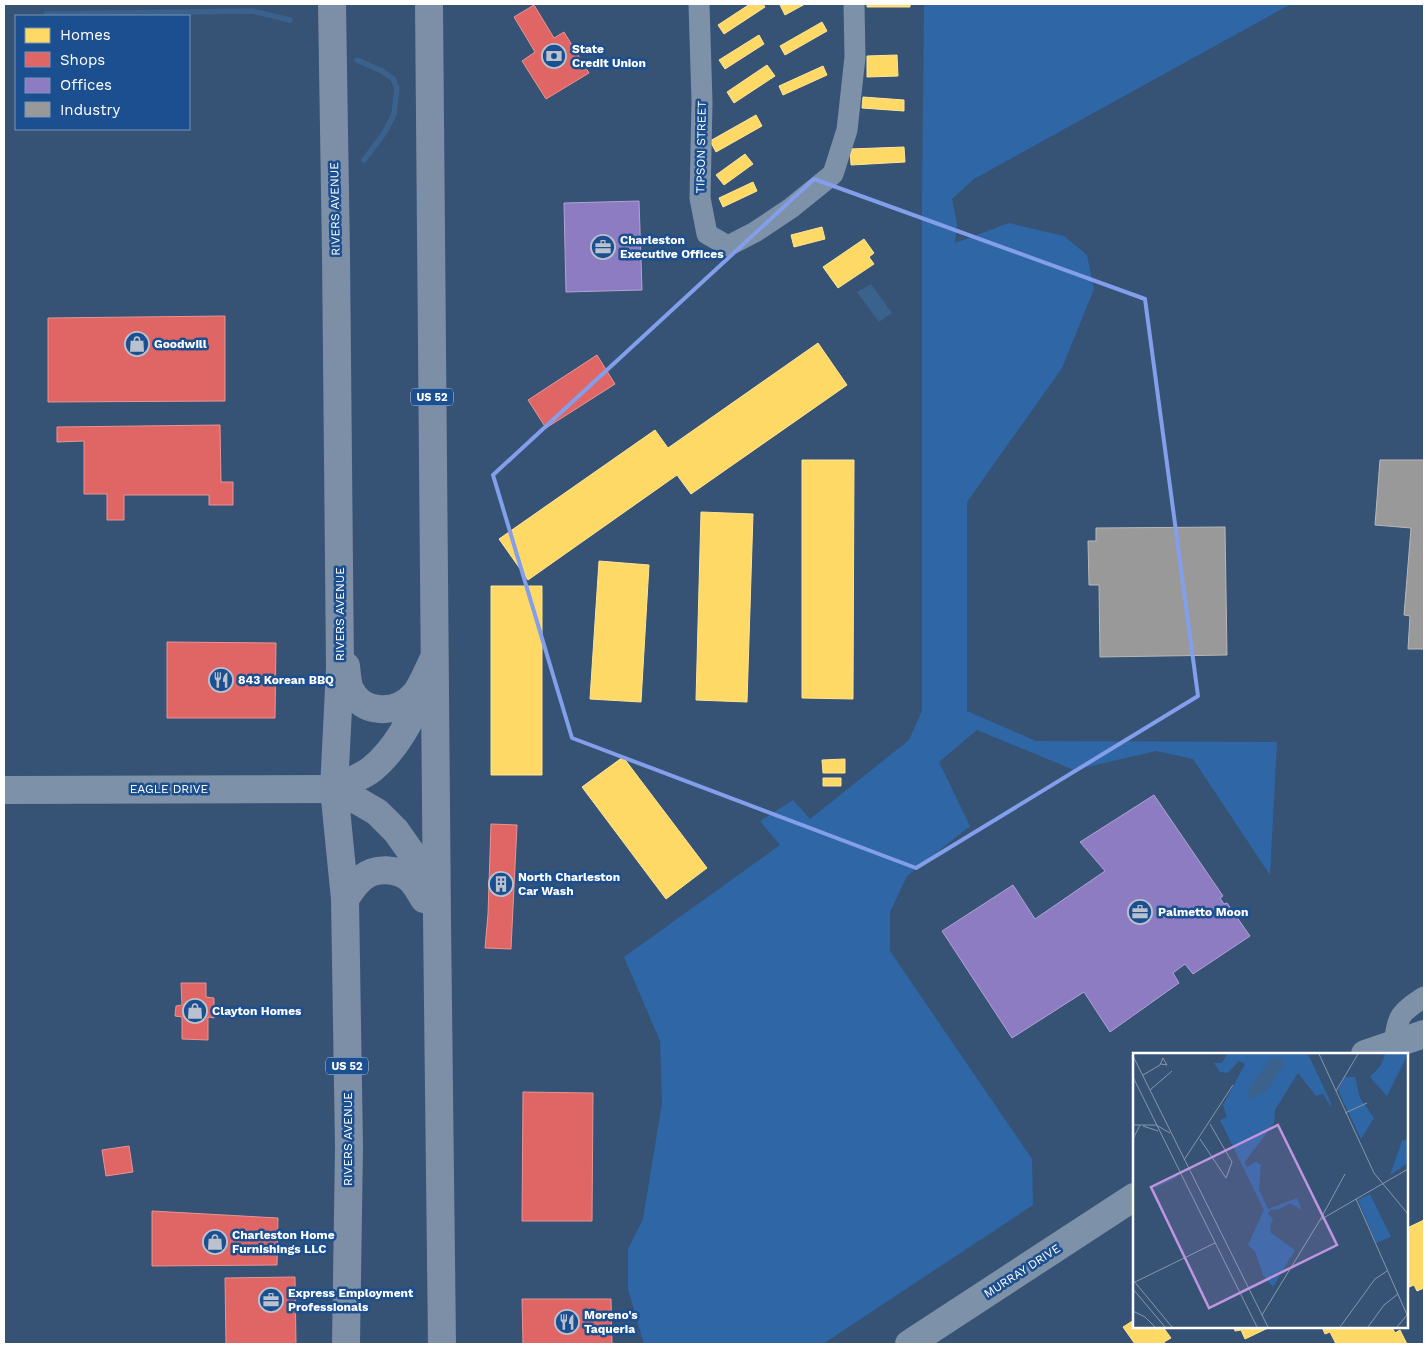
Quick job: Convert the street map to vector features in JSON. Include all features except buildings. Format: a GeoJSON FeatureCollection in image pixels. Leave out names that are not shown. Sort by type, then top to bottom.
{"type":"FeatureCollection","features":[{"type":"Feature","properties":{"kind":"main road","name":"RIVERS AVENUE"},"geometry":{"type":"LineString","coordinates":[[332,4],[340,632],[334,789],[344,900],[349,1143],[346,1344]]}},
{"type":"Feature","properties":{"kind":"main road","name":"US 52"},"geometry":{"type":"LineString","coordinates":[[428,4],[436,919],[442,1344]]}},
{"type":"Feature","properties":{"kind":"main road"},"geometry":{"type":"LineString","coordinates":[[340,632],[350,688],[360,702],[372,708],[386,710],[399,707],[415,694],[434,657]]}},
{"type":"Feature","properties":{"kind":"main road"},"geometry":{"type":"LineString","coordinates":[[334,789],[371,770],[389,752],[416,708],[434,657]]}},
{"type":"Feature","properties":{"kind":"main road"},"geometry":{"type":"LineString","coordinates":[[334,789],[377,812],[396,831],[413,855],[436,919]]}},
{"type":"Feature","properties":{"kind":"main road"},"geometry":{"type":"LineString","coordinates":[[344,900],[362,878],[372,872],[383,869],[396,872],[410,879],[436,919]]}},
{"type":"Feature","properties":{"kind":"street","name":"TIPSON STREET"},"geometry":{"type":"LineString","coordinates":[[699,4],[702,102],[700,198],[707,234],[728,246],[755,232],[791,208],[832,174],[847,130],[855,57],[854,4]]}},
{"type":"Feature","properties":{"kind":"street","name":"EAGLE DRIVE"},"geometry":{"type":"LineString","coordinates":[[4,790],[334,789]]}},
{"type":"Feature","properties":{"kind":"street"},"geometry":{"type":"LineString","coordinates":[[1394,1044],[1396,1024],[1409,1006],[1424,997]]}},
{"type":"Feature","properties":{"kind":"street"},"geometry":{"type":"LineString","coordinates":[[1368,1053],[1424,1034]]}},
{"type":"Feature","properties":{"kind":"street","name":"MURRAY DRIVE"},"geometry":{"type":"LineString","coordinates":[[909,1344],[1133,1198]]}},
{"type":"Feature","properties":{"kind":"highlighted area"},"geometry":{"type":"Polygon","coordinates":[[[814,179],[1145,299],[1198,696],[916,868],[572,738],[493,475],[814,179]]]}},
{"type":"Feature","properties":{"kind":"shaded area"},"geometry":{"type":"Polygon","coordinates":[[[924,4],[1291,4],[974,179],[952,199],[957,224],[955,243],[1009,223],[1064,236],[1087,255],[1094,289],[1062,368],[967,502],[967,711],[1036,741],[1277,742],[1270,875],[1193,759],[1156,751],[1074,770],[977,730],[939,762],[970,826],[907,876],[890,912],[890,951],[1032,1159],[1033,1205],[823,1344],[644,1344],[628,1289],[628,1249],[643,1219],[662,1103],[660,1041],[624,957],[780,845],[760,821],[793,800],[810,819],[909,740],[922,711],[924,4]]]}},
{"type":"Feature","properties":{"kind":"shaded area"},"geometry":{"type":"Polygon","coordinates":[[[871,284],[892,313],[879,322],[857,292],[871,284]]]}},
{"type":"Feature","properties":{"kind":"waterway"},"geometry":{"type":"LineString","coordinates":[[46,14],[252,11],[290,20]]}},
{"type":"Feature","properties":{"kind":"waterway"},"geometry":{"type":"LineString","coordinates":[[357,60],[382,71],[393,79],[397,88],[394,114],[385,132],[364,160]]}},
{"type":"Feature","properties":{"kind":"place","name":"State Credit Union"},"geometry":{"type":"Point","coordinates":[554,56]}},
{"type":"Feature","properties":{"kind":"place","name":"Charleston Executive Offices"},"geometry":{"type":"Point","coordinates":[603,247]}},
{"type":"Feature","properties":{"kind":"place","name":"Goodwill"},"geometry":{"type":"Point","coordinates":[137,344]}},
{"type":"Feature","properties":{"kind":"place","name":"843 Korean BBQ"},"geometry":{"type":"Point","coordinates":[221,680]}},
{"type":"Feature","properties":{"kind":"place","name":"North Charleston Car Wash"},"geometry":{"type":"Point","coordinates":[501,884]}},
{"type":"Feature","properties":{"kind":"place","name":"Palmetto Moon"},"geometry":{"type":"Point","coordinates":[1140,912]}},
{"type":"Feature","properties":{"kind":"place","name":"Clayton Homes"},"geometry":{"type":"Point","coordinates":[195,1011]}},
{"type":"Feature","properties":{"kind":"place","name":"Charleston Home Furnishings LLC"},"geometry":{"type":"Point","coordinates":[215,1242]}},
{"type":"Feature","properties":{"kind":"place","name":"Express Employment Professionals"},"geometry":{"type":"Point","coordinates":[271,1300]}},
{"type":"Feature","properties":{"kind":"place","name":"Moreno's Taqueria"},"geometry":{"type":"Point","coordinates":[567,1322]}}]}
